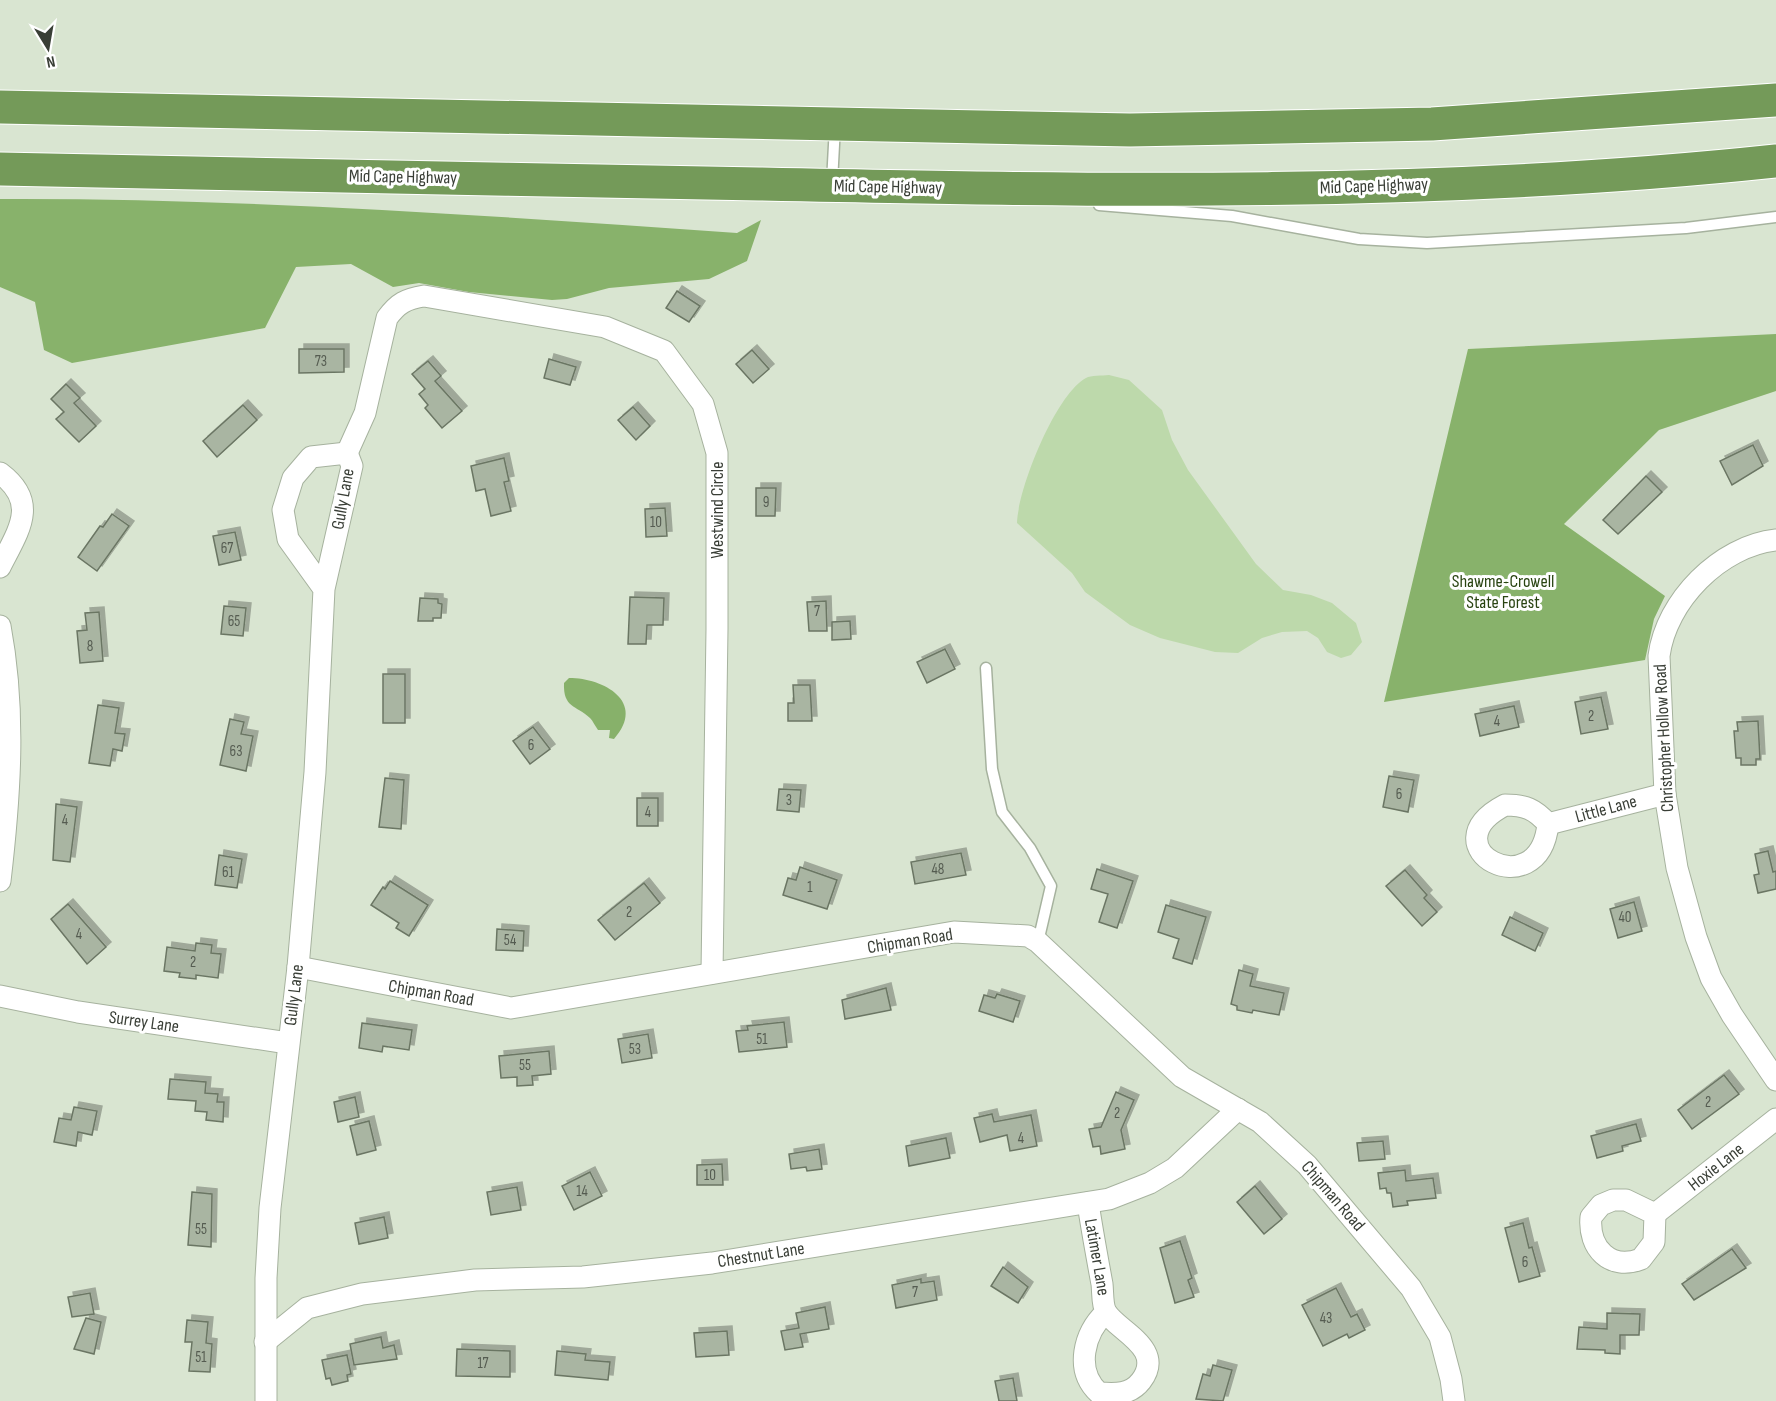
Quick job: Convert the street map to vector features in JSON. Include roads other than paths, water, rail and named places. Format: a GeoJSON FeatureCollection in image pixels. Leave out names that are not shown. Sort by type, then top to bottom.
{"type":"FeatureCollection","features":[{"type":"Feature","properties":{"kind":"highway"},"geometry":{"type":"LineString","coordinates":[[0,107],[1130,130],[1443,123],[1776,100]]}},
{"type":"Feature","properties":{"kind":"highway","name":"Mid Cape Highway"},"geometry":{"type":"LineString","coordinates":[[0,169],[968,189],[1257,190],[1473,183],[1701,169],[1776,161]]}},
{"type":"Feature","properties":{"kind":"street","name":"Westwind Circle"},"geometry":{"type":"LineString","coordinates":[[347,453],[365,413],[387,318],[395,307],[407,299],[424,296],[605,327],[664,351],[703,404],[717,453],[717,629],[711,974]]}},
{"type":"Feature","properties":{"kind":"street","name":"Gully Lane"},"geometry":{"type":"LineString","coordinates":[[266,1401],[265,1342],[270,1208],[298,967],[315,772],[324,589],[352,466],[347,453],[311,458],[293,478],[283,510],[288,539],[324,589]]}},
{"type":"Feature","properties":{"kind":"street"},"geometry":{"type":"LineString","coordinates":[[0,472],[19,492],[24,514],[0,567]]}},
{"type":"Feature","properties":{"kind":"street","name":"Christopher Hollow Road"},"geometry":{"type":"LineString","coordinates":[[1776,540],[1744,548],[1731,555],[1699,580],[1671,614],[1661,638],[1659,656],[1665,794],[1677,868],[1696,936],[1711,978],[1732,1016],[1776,1080]]}},
{"type":"Feature","properties":{"kind":"street"},"geometry":{"type":"LineString","coordinates":[[0,626],[8,684],[11,741],[0,881]]}},
{"type":"Feature","properties":{"kind":"street","name":"Little Lane"},"geometry":{"type":"LineString","coordinates":[[1548,824],[1665,794]]}},
{"type":"Feature","properties":{"kind":"street","name":"Chipman Road"},"geometry":{"type":"LineString","coordinates":[[298,967],[511,1008],[954,932],[1028,936],[1038,942],[1182,1077],[1260,1122],[1307,1165],[1411,1288],[1440,1338],[1451,1378],[1454,1401]]}},
{"type":"Feature","properties":{"kind":"street","name":"Surrey Lane"},"geometry":{"type":"LineString","coordinates":[[0,996],[78,1012],[288,1043]]}},
{"type":"Feature","properties":{"kind":"street","name":"Chestnut Lane"},"geometry":{"type":"LineString","coordinates":[[265,1342],[307,1308],[362,1294],[476,1280],[583,1277],[712,1263],[1088,1203],[1128,1192],[1175,1168],[1238,1109]]}},
{"type":"Feature","properties":{"kind":"street","name":"Hoxie Lane"},"geometry":{"type":"LineString","coordinates":[[1655,1214],[1776,1119]]}},
{"type":"Feature","properties":{"kind":"street","name":"Latimer Lane"},"geometry":{"type":"LineString","coordinates":[[1088,1203],[1106,1312]]}},
{"type":"Feature","properties":{"kind":"lane"},"geometry":{"type":"LineString","coordinates":[[832,186],[835,124]]}},
{"type":"Feature","properties":{"kind":"lane"},"geometry":{"type":"LineString","coordinates":[[968,189],[1057,201]]}},
{"type":"Feature","properties":{"kind":"lane"},"geometry":{"type":"LineString","coordinates":[[1092,204],[1232,216],[1359,239],[1427,243],[1686,228],[1776,217]]}},
{"type":"Feature","properties":{"kind":"lane"},"geometry":{"type":"LineString","coordinates":[[986,668],[992,770],[1002,812],[1030,848],[1051,886],[1038,942]]}},
{"type":"Feature","properties":{"kind":"park label","name":"Shawme-Crowell State Forest"},"geometry":{"type":"Point","coordinates":[1503,591]}}]}
